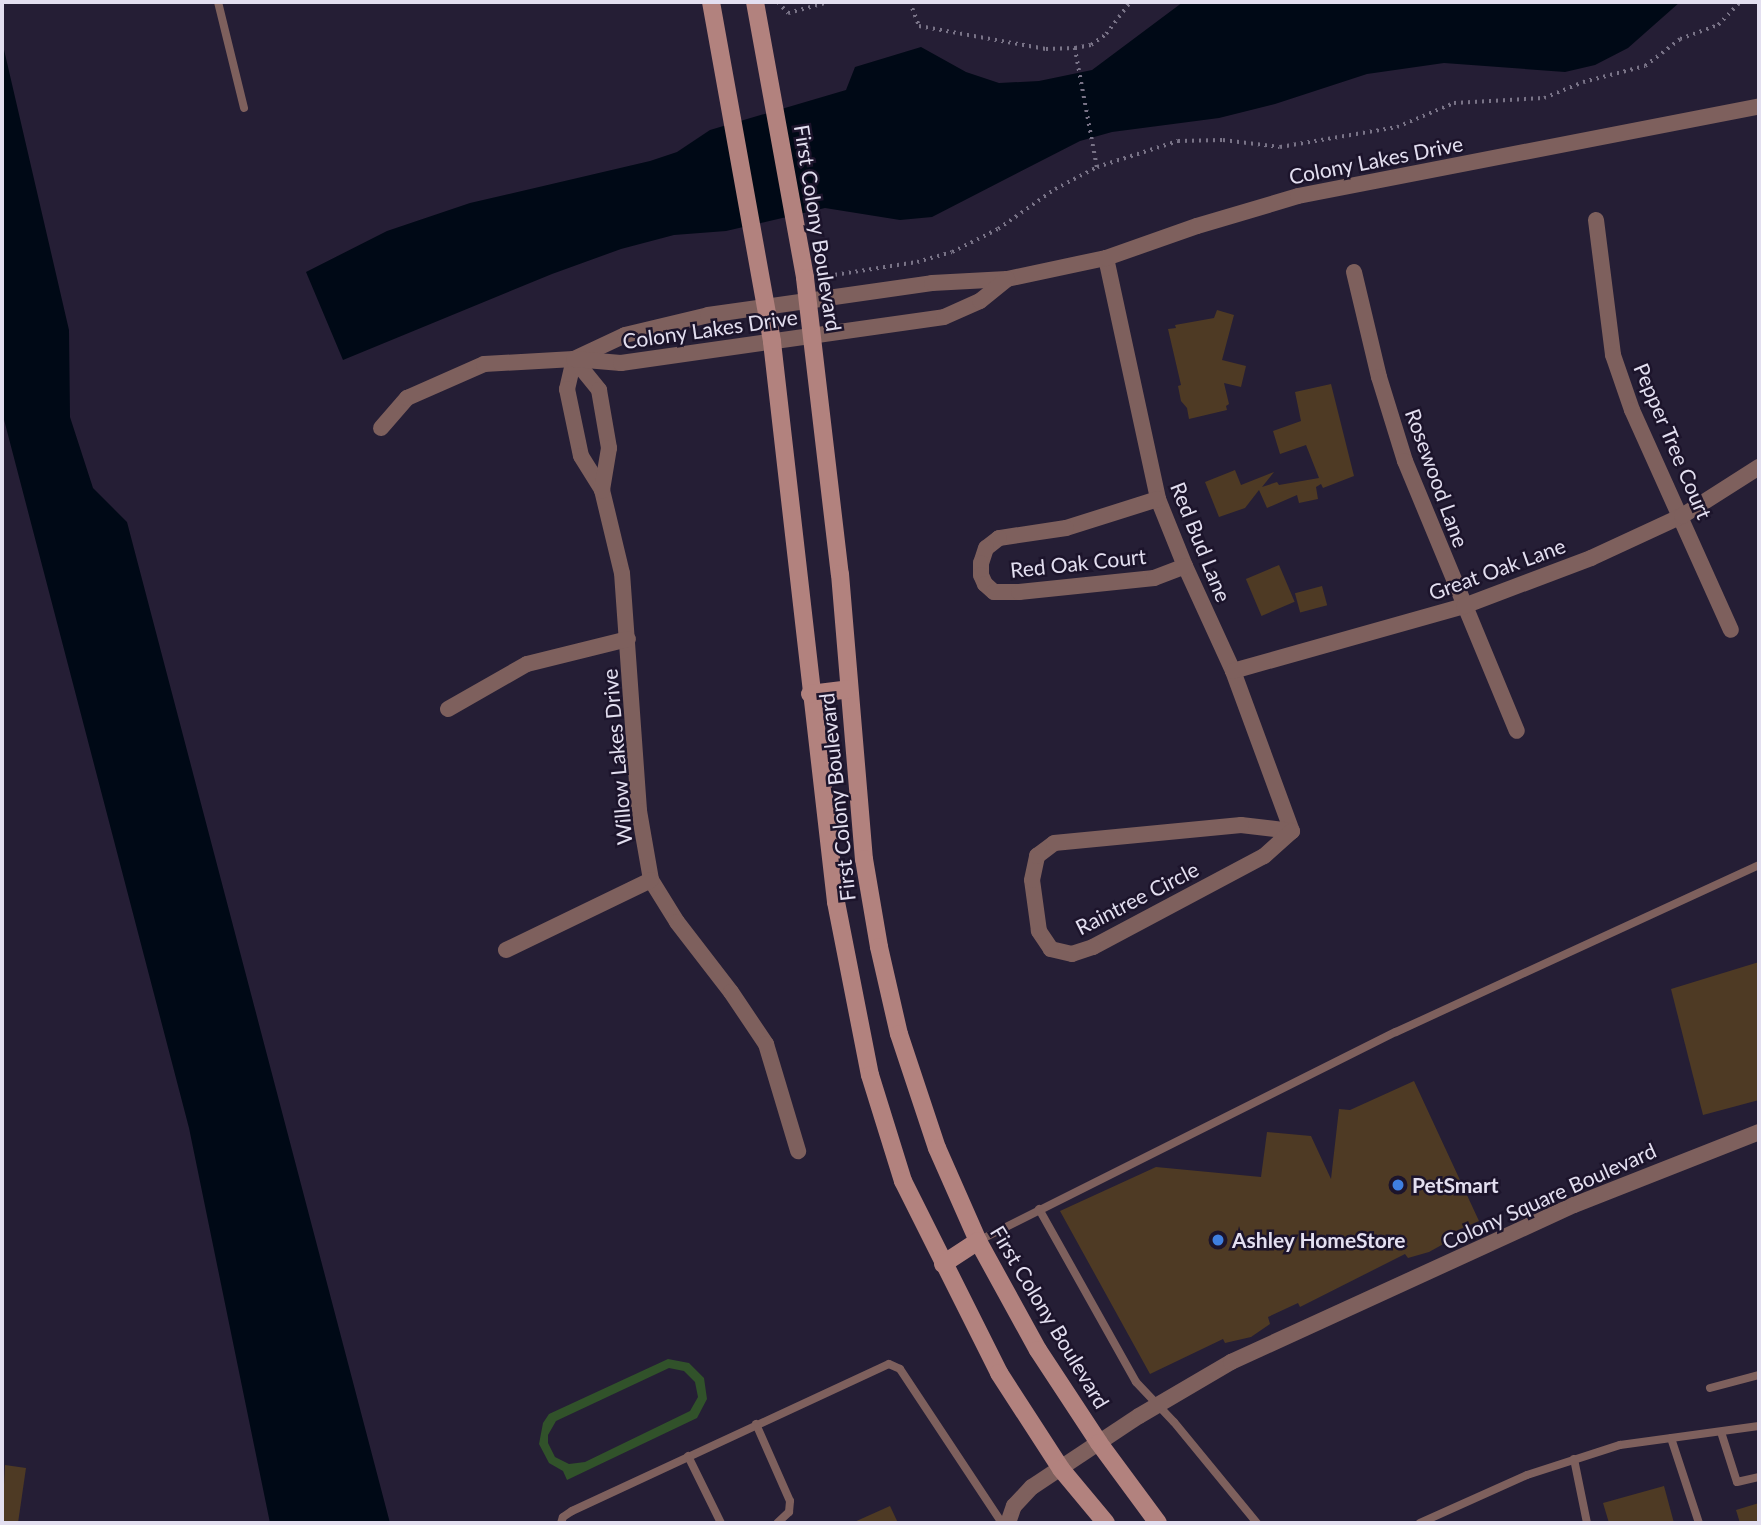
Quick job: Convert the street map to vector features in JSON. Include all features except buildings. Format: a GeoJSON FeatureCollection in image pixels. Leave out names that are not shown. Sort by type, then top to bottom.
{"type":"FeatureCollection","features":[{"type":"Feature","properties":{"kind":"main road","name":"First Colony Boulevard"},"geometry":{"type":"LineString","coordinates":[[711,2],[772,342],[810,694],[836,902],[870,1075],[903,1181],[999,1373],[1060,1469],[1106,1523]]}},
{"type":"Feature","properties":{"kind":"main road","name":"First Colony Boulevard"},"geometry":{"type":"LineString","coordinates":[[755,2],[808,298],[834,514],[864,859],[887,987],[926,1120],[978,1241],[1038,1350],[1099,1443],[1158,1523]]}},
{"type":"Feature","properties":{"kind":"main road"},"geometry":{"type":"LineString","coordinates":[[810,694],[849,689]]}},
{"type":"Feature","properties":{"kind":"main road"},"geometry":{"type":"LineString","coordinates":[[943,1264],[978,1241]]}},
{"type":"Feature","properties":{"kind":"street","name":"Colony Lakes Drive"},"geometry":{"type":"LineString","coordinates":[[574,359],[625,335],[708,315],[808,298],[932,283],[1007,279],[1106,258],[1197,226],[1298,196],[1759,106]]}},
{"type":"Feature","properties":{"kind":"street","name":"Pepper Tree Court"},"geometry":{"type":"LineString","coordinates":[[1596,220],[1613,355],[1632,411],[1682,516],[1731,630]]}},
{"type":"Feature","properties":{"kind":"street","name":"Red Bud Lane"},"geometry":{"type":"LineString","coordinates":[[1106,258],[1158,499],[1233,671],[1292,831]]}},
{"type":"Feature","properties":{"kind":"street","name":"Rosewood Lane"},"geometry":{"type":"LineString","coordinates":[[1354,272],[1379,377],[1405,461],[1517,731]]}},
{"type":"Feature","properties":{"kind":"street","name":"Colony Lakes Drive"},"geometry":{"type":"LineString","coordinates":[[381,428],[407,398],[484,364],[574,359],[621,363],[944,317],[980,301],[1007,279]]}},
{"type":"Feature","properties":{"kind":"street","name":"Willow Lakes Drive"},"geometry":{"type":"LineString","coordinates":[[574,359],[567,389],[581,456],[602,490],[622,573],[639,811],[651,880],[677,922],[731,992],[765,1044],[798,1151]]}},
{"type":"Feature","properties":{"kind":"street","name":"Willow Lakes Drive"},"geometry":{"type":"LineString","coordinates":[[574,359],[599,390],[610,448],[602,490]]}},
{"type":"Feature","properties":{"kind":"street","name":"Great Oak Lane"},"geometry":{"type":"LineString","coordinates":[[1233,671],[1464,607],[1591,558],[1682,516],[1759,467]]}},
{"type":"Feature","properties":{"kind":"street","name":"Red Oak Court"},"geometry":{"type":"LineString","coordinates":[[1158,499],[1066,527],[999,538],[986,548],[981,563],[981,575],[985,584],[994,592],[1019,592],[1154,578],[1185,566]]}},
{"type":"Feature","properties":{"kind":"street"},"geometry":{"type":"LineString","coordinates":[[448,709],[527,664],[628,639]]}},
{"type":"Feature","properties":{"kind":"street","name":"Raintree Circle"},"geometry":{"type":"LineString","coordinates":[[1241,825],[1292,831],[1264,856],[1093,947],[1072,954],[1051,949],[1039,931],[1032,880],[1037,856],[1054,843],[1241,825]]}},
{"type":"Feature","properties":{"kind":"street"},"geometry":{"type":"LineString","coordinates":[[506,950],[651,880]]}},
{"type":"Feature","properties":{"kind":"street","name":"Colony Square Boulevard"},"geometry":{"type":"LineString","coordinates":[[1009,1523],[1011,1512],[1022,1496],[1157,1404],[1231,1362],[1574,1205],[1759,1132]]}},
{"type":"Feature","properties":{"kind":"lane"},"geometry":{"type":"LineString","coordinates":[[218,2],[244,108]]}},
{"type":"Feature","properties":{"kind":"lane"},"geometry":{"type":"LineString","coordinates":[[978,1241],[1396,1031],[1759,866]]}},
{"type":"Feature","properties":{"kind":"lane"},"geometry":{"type":"LineString","coordinates":[[1039,1209],[1136,1382],[1256,1523]]}},
{"type":"Feature","properties":{"kind":"lane"},"geometry":{"type":"LineString","coordinates":[[561,1523],[572,1511],[888,1364],[900,1369],[1002,1523]]}},
{"type":"Feature","properties":{"kind":"lane"},"geometry":{"type":"LineString","coordinates":[[1710,1388],[1759,1375]]}},
{"type":"Feature","properties":{"kind":"lane"},"geometry":{"type":"LineString","coordinates":[[756,1424],[790,1501],[789,1512],[777,1523]]}},
{"type":"Feature","properties":{"kind":"lane"},"geometry":{"type":"LineString","coordinates":[[1420,1523],[1527,1475],[1620,1445],[1759,1426]]}},
{"type":"Feature","properties":{"kind":"lane"},"geometry":{"type":"LineString","coordinates":[[1721,1432],[1737,1482],[1759,1477]]}},
{"type":"Feature","properties":{"kind":"lane"},"geometry":{"type":"LineString","coordinates":[[1671,1438],[1699,1523]]}},
{"type":"Feature","properties":{"kind":"lane"},"geometry":{"type":"LineString","coordinates":[[688,1456],[721,1523]]}},
{"type":"Feature","properties":{"kind":"lane"},"geometry":{"type":"LineString","coordinates":[[1574,1459],[1587,1523]]}},
{"type":"Feature","properties":{"kind":"path"},"geometry":{"type":"LineString","coordinates":[[778,2],[788,13],[829,2]]}},
{"type":"Feature","properties":{"kind":"path"},"geometry":{"type":"LineString","coordinates":[[910,2],[911,12],[919,26],[1046,49],[1091,45],[1105,34],[1130,2]]}},
{"type":"Feature","properties":{"kind":"path"},"geometry":{"type":"LineString","coordinates":[[805,278],[917,262],[952,252],[998,229],[1055,189],[1097,167],[1178,141],[1223,140],[1280,146],[1397,127],[1454,103],[1488,99],[1519,101],[1544,98],[1583,82],[1645,66],[1680,39],[1718,25],[1740,2]]}},
{"type":"Feature","properties":{"kind":"path"},"geometry":{"type":"LineString","coordinates":[[1075,48],[1097,167]]}},
{"type":"Feature","properties":{"kind":"green space"},"geometry":{"type":"Polygon","coordinates":[[[668,1359],[689,1363],[704,1378],[707,1399],[697,1418],[567,1480],[563,1471],[549,1463],[539,1444],[543,1423],[549,1414],[668,1359]],[[669,1368],[556,1421],[548,1435],[548,1443],[555,1457],[569,1464],[585,1462],[690,1411],[698,1397],[695,1382],[684,1371],[669,1368]]]}},
{"type":"Feature","properties":{"kind":"shaded area"},"geometry":{"type":"Polygon","coordinates":[[[1183,2],[1680,2],[1628,48],[1595,65],[1565,72],[1444,63],[1367,74],[1275,104],[1219,118],[1112,132],[1080,141],[932,217],[900,220],[825,208],[726,231],[674,235],[621,249],[552,274],[343,360],[306,272],[387,231],[470,203],[650,161],[677,152],[710,130],[846,90],[855,67],[921,47],[966,72],[999,83],[1039,81],[1092,70],[1183,2]]]}},
{"type":"Feature","properties":{"kind":"shaded area"},"geometry":{"type":"Polygon","coordinates":[[[2,41],[69,330],[70,417],[93,488],[127,522],[390,1523],[270,1523],[189,1128],[2,412],[2,41]]]}},
{"type":"Feature","properties":{"kind":"place","name":"PetSmart"},"geometry":{"type":"Point","coordinates":[1398,1185]}},
{"type":"Feature","properties":{"kind":"place","name":"Ashley HomeStore"},"geometry":{"type":"Point","coordinates":[1218,1240]}}]}
